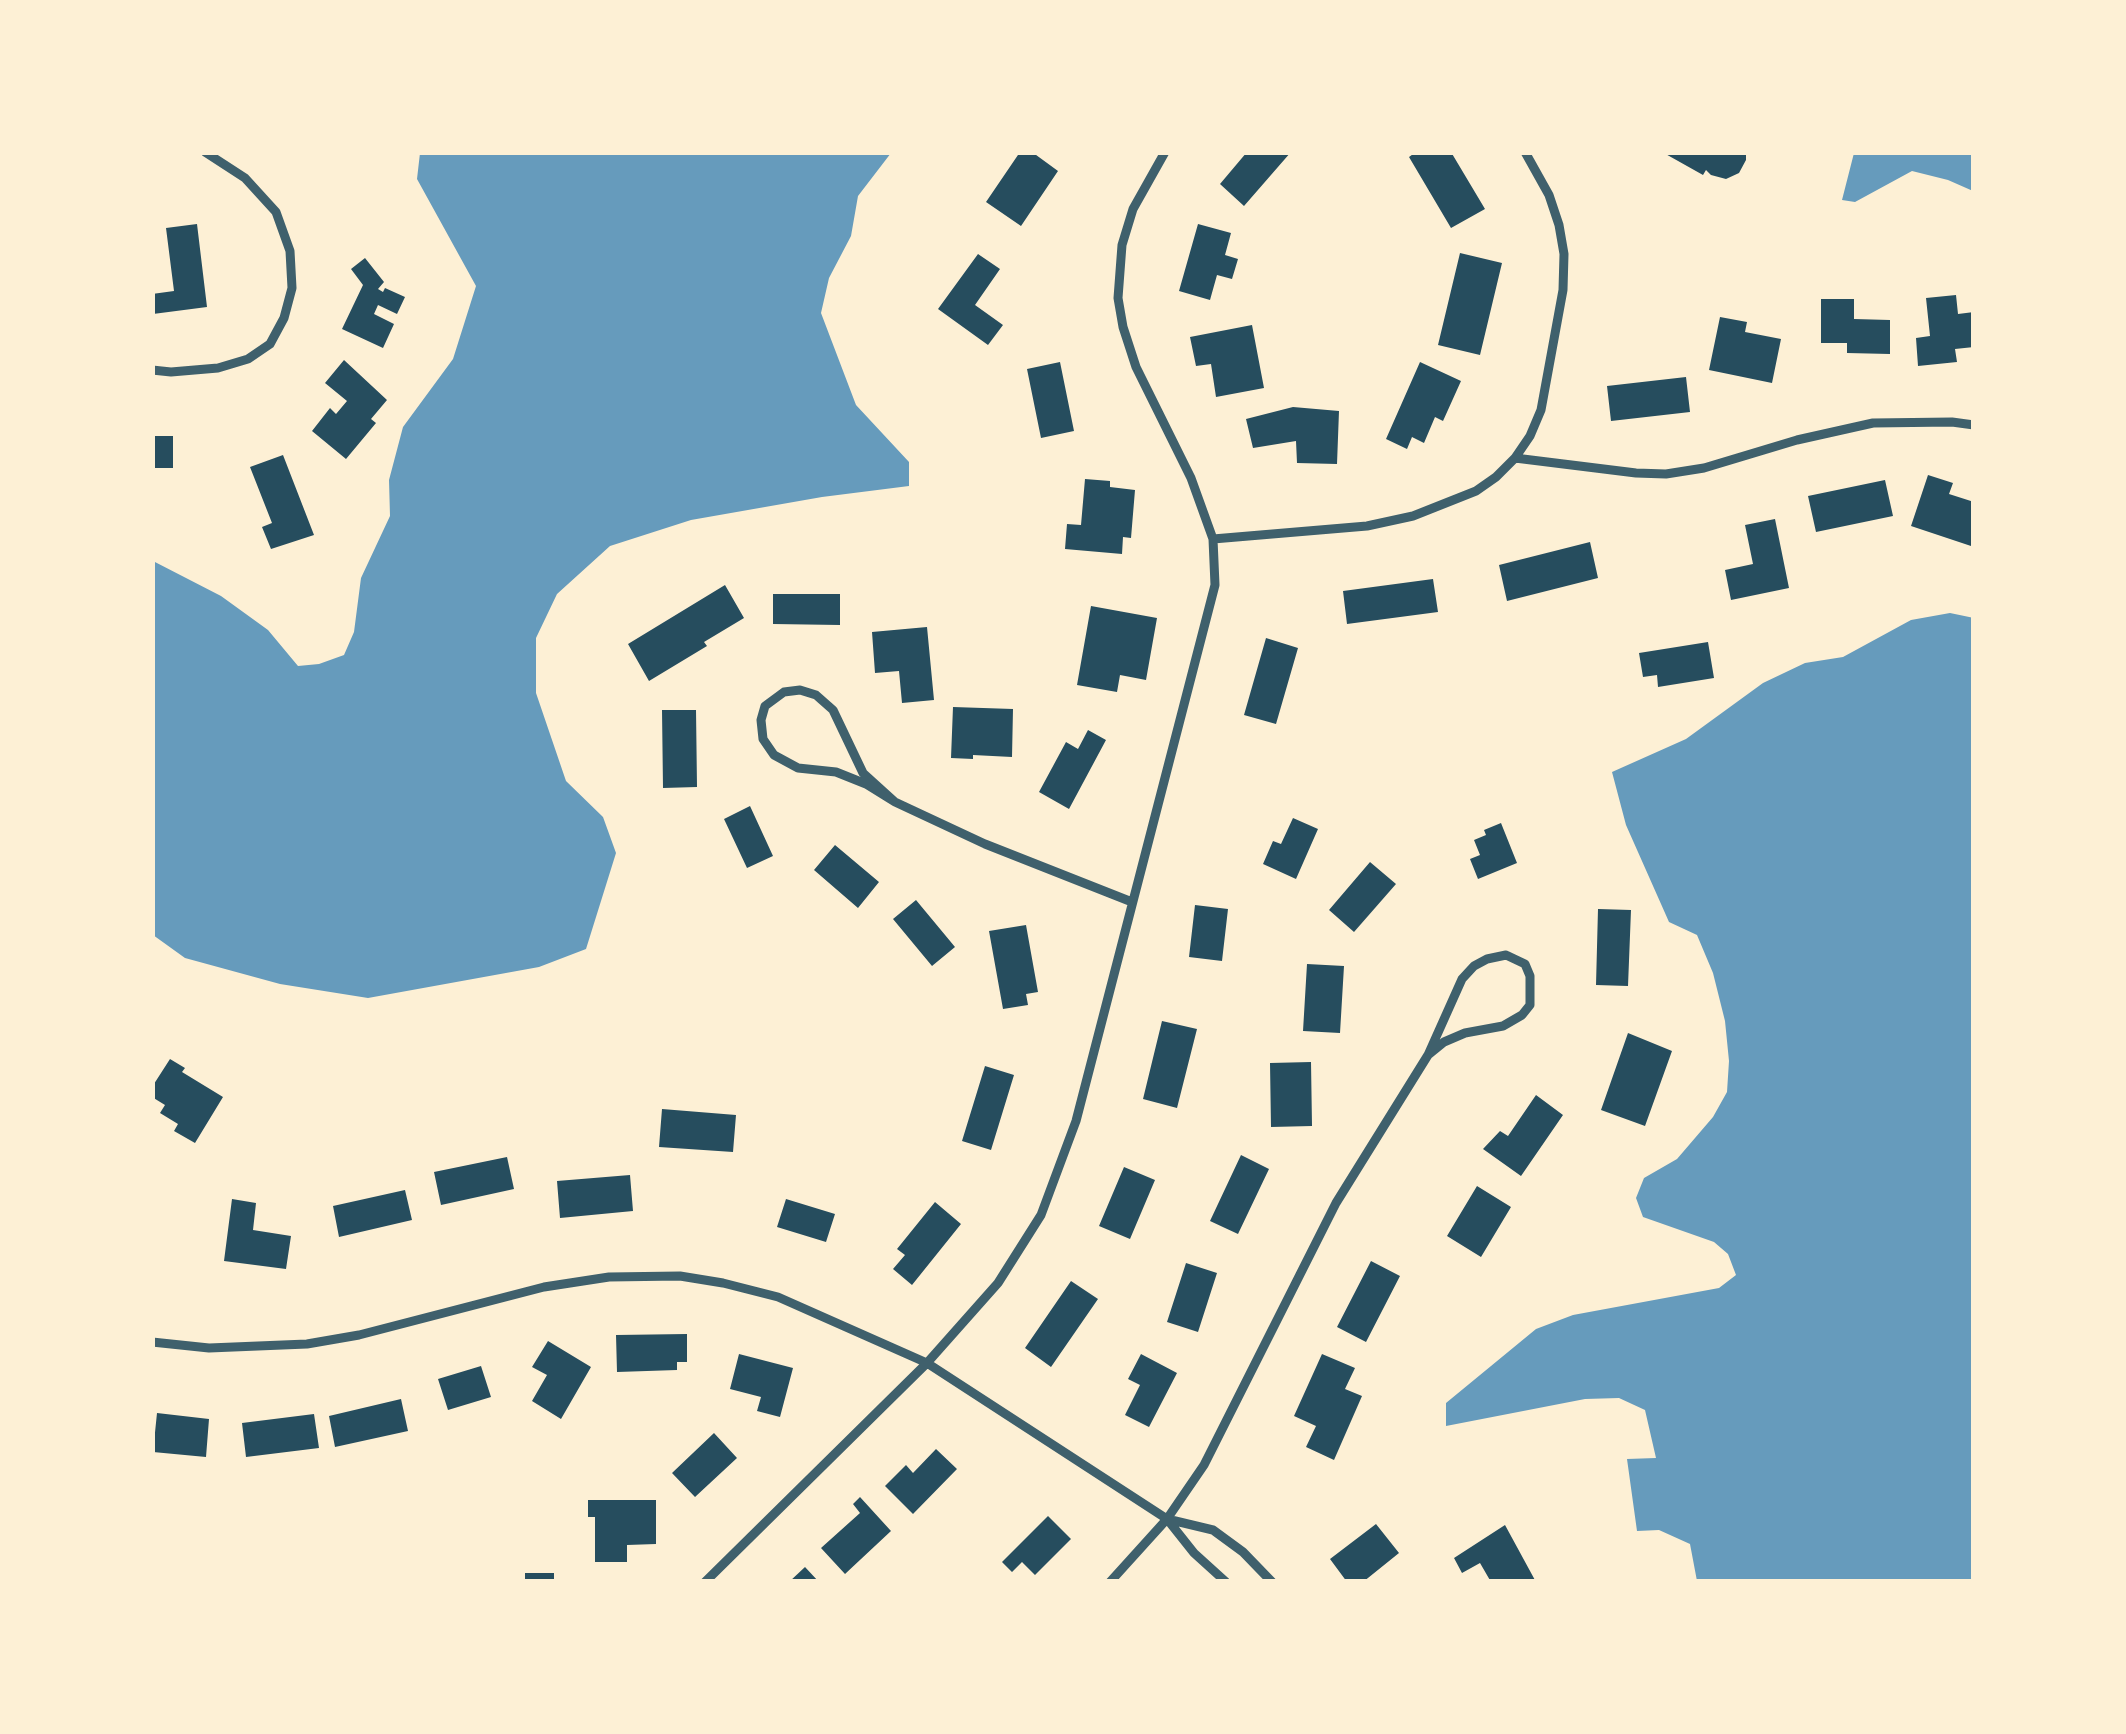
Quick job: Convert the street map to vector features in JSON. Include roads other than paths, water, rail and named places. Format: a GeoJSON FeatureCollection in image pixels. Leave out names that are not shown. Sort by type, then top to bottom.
{"type":"FeatureCollection","features":[{"type":"Feature","properties":{"kind":"street"},"geometry":{"type":"LineString","coordinates":[[152,370],[218,368],[248,359],[270,344],[284,318],[292,288],[290,252],[276,212],[245,178],[204,152]]}},
{"type":"Feature","properties":{"kind":"street"},"geometry":{"type":"LineString","coordinates":[[704,1582],[927,1363],[998,1283],[1040,1215],[1076,1122],[1215,585],[1213,540],[1191,478],[1136,366],[1122,327],[1118,298],[1122,244],[1133,210],[1165,152]]}},
{"type":"Feature","properties":{"kind":"street"},"geometry":{"type":"LineString","coordinates":[[1213,540],[1350,528],[1413,516],[1476,490],[1515,458],[1541,410],[1563,290],[1564,254],[1559,225],[1549,195],[1525,152]]}},
{"type":"Feature","properties":{"kind":"street"},"geometry":{"type":"LineString","coordinates":[[1515,458],[1666,474],[1704,468],[1797,440],[1873,424],[1974,424]]}},
{"type":"Feature","properties":{"kind":"street"},"geometry":{"type":"LineString","coordinates":[[896,802],[856,764],[829,704],[816,695],[790,690],[776,695],[765,706],[761,720],[763,740],[789,765],[836,772],[851,778],[896,802],[985,844],[1132,902]]}},
{"type":"Feature","properties":{"kind":"street"},"geometry":{"type":"LineString","coordinates":[[1110,1582],[1167,1520],[1204,1465],[1336,1203],[1428,1055],[1462,979],[1474,966],[1506,954],[1525,964],[1532,991],[1530,1006],[1522,1016],[1503,1026],[1465,1032],[1428,1055]]}},
{"type":"Feature","properties":{"kind":"street"},"geometry":{"type":"LineString","coordinates":[[152,1342],[210,1348],[307,1344],[359,1335],[544,1287],[638,1275],[680,1276],[778,1297],[927,1363],[1167,1520],[1194,1553],[1226,1582]]}},
{"type":"Feature","properties":{"kind":"street"},"geometry":{"type":"LineString","coordinates":[[1167,1520],[1213,1530],[1272,1582]]}},
{"type":"Feature","properties":{"kind":"water"},"geometry":{"type":"Polygon","coordinates":[[[420,153],[891,153],[858,196],[851,236],[829,278],[821,313],[856,405],[909,462],[909,486],[691,520],[610,546],[557,594],[536,638],[536,693],[566,781],[603,817],[616,853],[586,949],[539,967],[368,998],[280,984],[185,958],[153,935],[153,561],[221,596],[268,630],[298,666],[344,655],[354,632],[361,578],[390,516],[389,480],[403,427],[453,359],[476,286],[417,179],[420,153]]]}},
{"type":"Feature","properties":{"kind":"water"},"geometry":{"type":"Polygon","coordinates":[[[1854,153],[1973,153],[1973,191],[1912,171],[1855,202],[1842,200],[1854,153]]]}},
{"type":"Feature","properties":{"kind":"water"},"geometry":{"type":"Polygon","coordinates":[[[1950,613],[1974,618],[1973,1581],[1697,1581],[1690,1544],[1659,1530],[1637,1531],[1627,1459],[1656,1458],[1645,1410],[1619,1398],[1585,1399],[1446,1426],[1446,1403],[1536,1329],[1573,1315],[1719,1288],[1736,1275],[1728,1254],[1714,1242],[1643,1217],[1636,1198],[1644,1178],[1677,1159],[1713,1117],[1727,1092],[1729,1061],[1725,1021],[1713,973],[1697,935],[1669,922],[1626,825],[1612,772],[1686,739],[1763,683],[1805,663],[1843,657],[1911,620],[1950,613]]]}}]}
